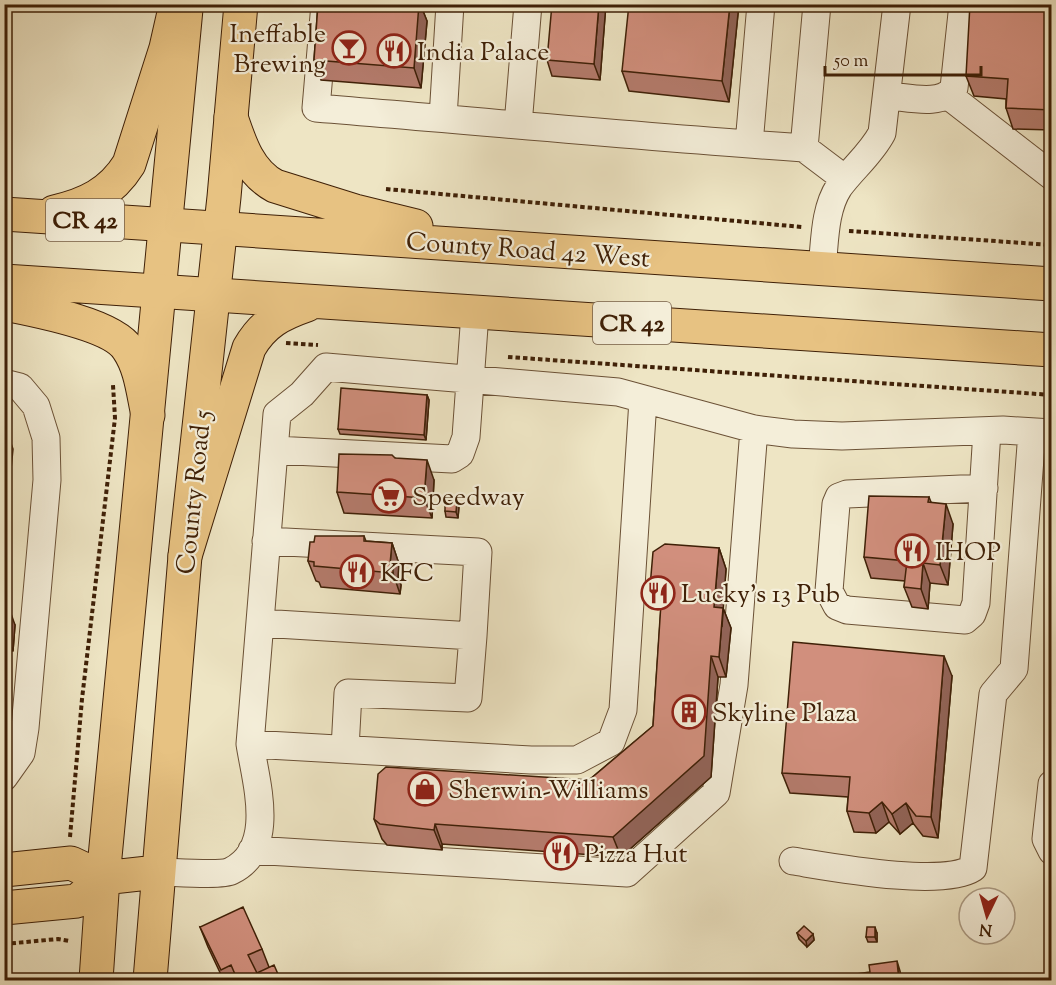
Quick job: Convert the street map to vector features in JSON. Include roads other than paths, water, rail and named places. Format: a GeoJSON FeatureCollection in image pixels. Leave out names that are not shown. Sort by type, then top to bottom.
{"type":"FeatureCollection","features":[{"type":"Feature","properties":{"kind":"main road"},"geometry":{"type":"LineString","coordinates":[[39,216],[91,201],[121,178],[129,164],[166,48],[176,4]]}},
{"type":"Feature","properties":{"kind":"main road","name":"County Road 5"},"geometry":{"type":"LineString","coordinates":[[96,981],[103,878],[186,4]]}},
{"type":"Feature","properties":{"kind":"main road","name":"County Road 5"},"geometry":{"type":"LineString","coordinates":[[150,981],[185,556],[220,229],[241,4]]}},
{"type":"Feature","properties":{"kind":"main road"},"geometry":{"type":"LineString","coordinates":[[231,117],[238,140],[253,168],[264,180],[276,186],[355,212],[496,246]]}},
{"type":"Feature","properties":{"kind":"main road","name":"County Road 42 West"},"geometry":{"type":"LineString","coordinates":[[4,214],[1052,284]]}},
{"type":"Feature","properties":{"kind":"main road","name":"CR 42"},"geometry":{"type":"LineString","coordinates":[[4,281],[1012,348],[1052,348]]}},
{"type":"Feature","properties":{"kind":"main road"},"geometry":{"type":"LineString","coordinates":[[185,556],[249,348],[257,334],[276,318],[310,303]]}},
{"type":"Feature","properties":{"kind":"main road"},"geometry":{"type":"LineString","coordinates":[[4,304],[79,323],[119,339],[128,348],[136,363],[148,415]]}},
{"type":"Feature","properties":{"kind":"main road"},"geometry":{"type":"LineString","coordinates":[[4,870],[71,862],[103,878],[158,873]]}},
{"type":"Feature","properties":{"kind":"main road"},"geometry":{"type":"LineString","coordinates":[[4,908],[77,901],[103,878]]}},
{"type":"Feature","properties":{"kind":"street"},"geometry":{"type":"LineString","coordinates":[[325,4],[316,108],[518,125],[549,130],[804,148],[845,180]]}},
{"type":"Feature","properties":{"kind":"street"},"geometry":{"type":"LineString","coordinates":[[443,118],[450,4]]}},
{"type":"Feature","properties":{"kind":"street"},"geometry":{"type":"LineString","coordinates":[[518,125],[528,4]]}},
{"type":"Feature","properties":{"kind":"street"},"geometry":{"type":"LineString","coordinates":[[749,144],[760,4]]}},
{"type":"Feature","properties":{"kind":"street"},"geometry":{"type":"LineString","coordinates":[[804,148],[817,4]]}},
{"type":"Feature","properties":{"kind":"street"},"geometry":{"type":"LineString","coordinates":[[822,268],[831,204],[845,180],[875,146],[882,133],[897,4]]}},
{"type":"Feature","properties":{"kind":"street"},"geometry":{"type":"LineString","coordinates":[[888,96],[940,99],[949,96],[954,88],[963,4]]}},
{"type":"Feature","properties":{"kind":"street"},"geometry":{"type":"LineString","coordinates":[[949,96],[1052,176]]}},
{"type":"Feature","properties":{"kind":"street"},"geometry":{"type":"LineString","coordinates":[[274,450],[452,459],[460,454],[465,437],[475,313]]}},
{"type":"Feature","properties":{"kind":"street"},"geometry":{"type":"LineString","coordinates":[[158,873],[230,872],[246,860],[259,838],[260,820],[250,744],[277,414],[302,394],[326,367],[472,367],[618,392],[754,429],[793,434],[843,436],[987,431],[1042,433],[1014,669],[993,694],[974,868],[942,877],[845,870],[793,861]]}},
{"type":"Feature","properties":{"kind":"street"},"geometry":{"type":"LineString","coordinates":[[4,383],[20,387],[36,406],[46,438],[47,480],[25,728],[21,753],[4,777]]}},
{"type":"Feature","properties":{"kind":"street"},"geometry":{"type":"LineString","coordinates":[[250,744],[531,760],[577,760],[611,742],[623,710],[643,400]]}},
{"type":"Feature","properties":{"kind":"street"},"geometry":{"type":"LineString","coordinates":[[252,850],[627,873],[716,794],[734,685],[754,429]]}},
{"type":"Feature","properties":{"kind":"street"},"geometry":{"type":"LineString","coordinates":[[984,488],[847,494],[839,497],[836,504],[830,591],[837,606],[847,610],[965,620],[972,614],[976,603],[984,488],[987,431]]}},
{"type":"Feature","properties":{"kind":"street"},"geometry":{"type":"LineString","coordinates":[[267,541],[478,552],[468,698],[348,693],[345,749]]}},
{"type":"Feature","properties":{"kind":"street"},"geometry":{"type":"LineString","coordinates":[[260,622],[473,636]]}},
{"type":"Feature","properties":{"kind":"street"},"geometry":{"type":"LineString","coordinates":[[1052,784],[1046,839],[1052,851]]}},
{"type":"Feature","properties":{"kind":"place","name":"Ineffable Brewing"},"geometry":{"type":"Point","coordinates":[349,48]}},
{"type":"Feature","properties":{"kind":"place","name":"India Palace"},"geometry":{"type":"Point","coordinates":[394,51]}},
{"type":"Feature","properties":{"kind":"place","name":"Speedway"},"geometry":{"type":"Point","coordinates":[389,496]}},
{"type":"Feature","properties":{"kind":"place","name":"IHOP"},"geometry":{"type":"Point","coordinates":[912,551]}},
{"type":"Feature","properties":{"kind":"place","name":"KFC"},"geometry":{"type":"Point","coordinates":[357,572]}},
{"type":"Feature","properties":{"kind":"place","name":"Lucky's 13 Pub"},"geometry":{"type":"Point","coordinates":[658,593]}},
{"type":"Feature","properties":{"kind":"place","name":"Skyline Plaza"},"geometry":{"type":"Point","coordinates":[689,712]}},
{"type":"Feature","properties":{"kind":"place","name":"Sherwin-Williams"},"geometry":{"type":"Point","coordinates":[425,789]}},
{"type":"Feature","properties":{"kind":"place","name":"Pizza Hut"},"geometry":{"type":"Point","coordinates":[561,853]}}]}
